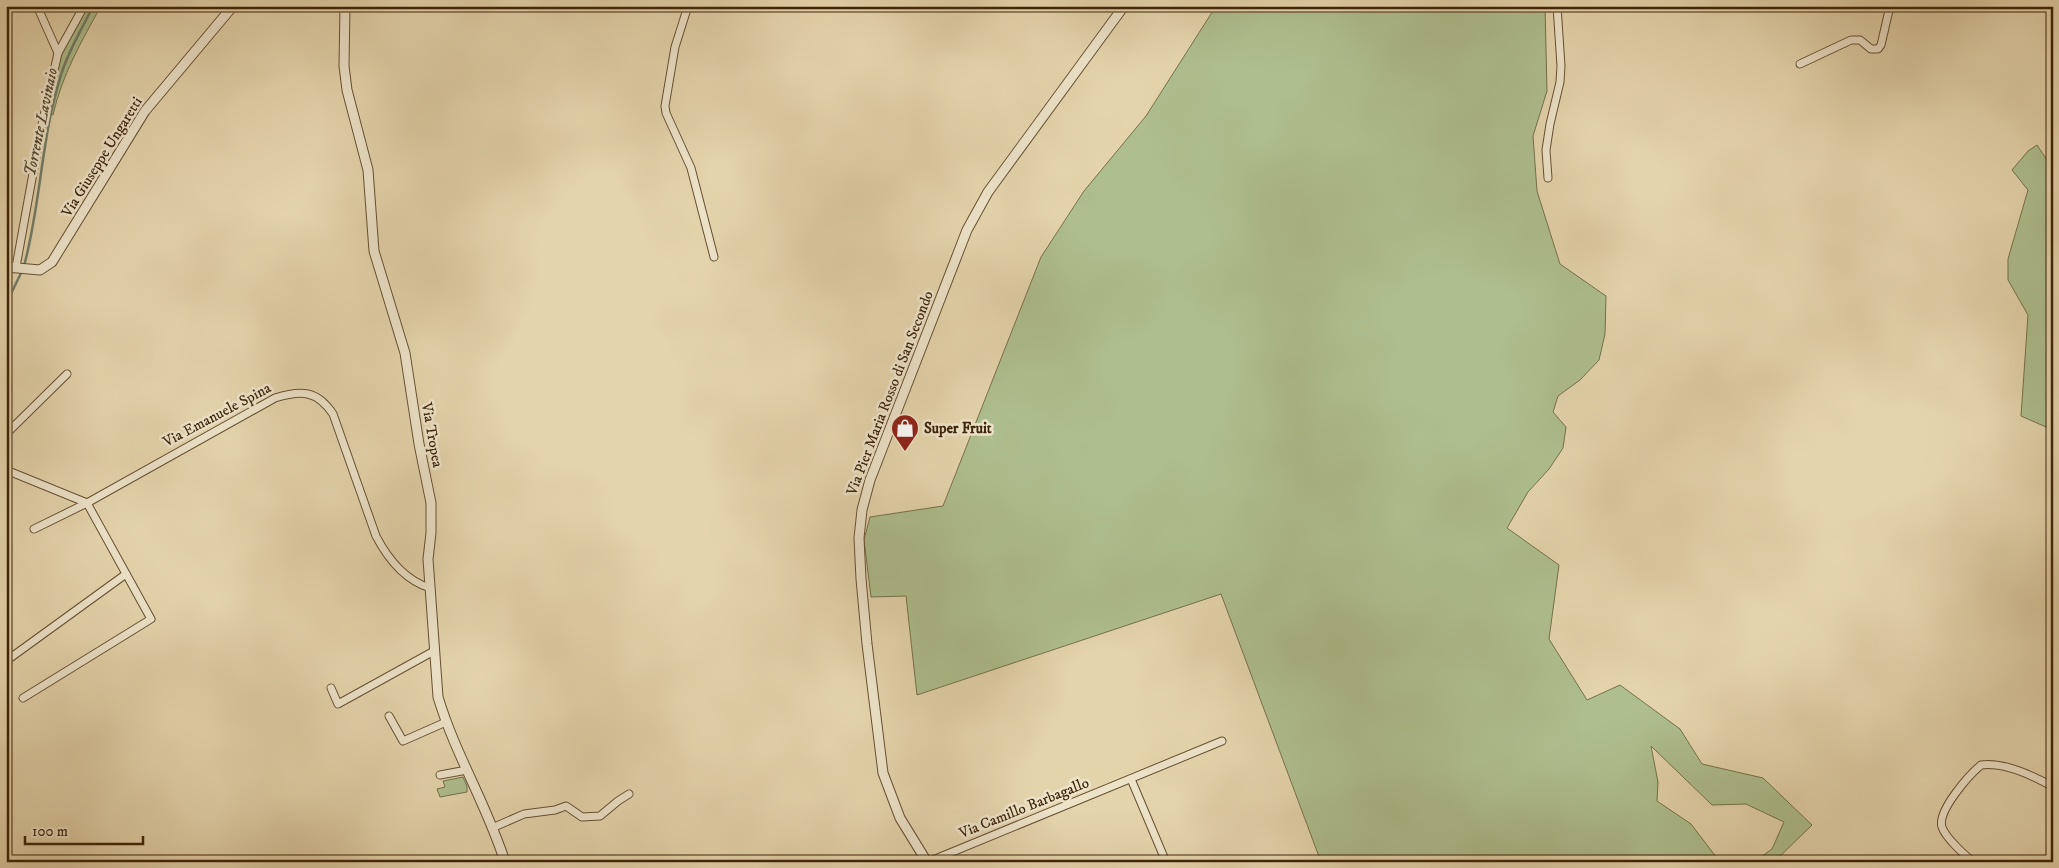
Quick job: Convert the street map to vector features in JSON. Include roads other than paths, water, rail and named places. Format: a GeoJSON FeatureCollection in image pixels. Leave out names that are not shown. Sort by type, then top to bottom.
{"type":"FeatureCollection","features":[{"type":"Feature","properties":{"kind":"street"},"geometry":{"type":"LineString","coordinates":[[37,6],[58,53]]}},
{"type":"Feature","properties":{"kind":"street"},"geometry":{"type":"LineString","coordinates":[[6,268],[17,267],[41,129],[58,53],[84,6]]}},
{"type":"Feature","properties":{"kind":"street","name":"Via Giuseppe Ungaretti"},"geometry":{"type":"LineString","coordinates":[[17,267],[40,270],[52,262],[145,111],[233,6]]}},
{"type":"Feature","properties":{"kind":"street","name":"Via Tropea"},"geometry":{"type":"LineString","coordinates":[[345,6],[344,66],[347,90],[368,170],[374,251],[405,353],[419,444],[431,503],[431,533],[428,559],[438,697],[446,722],[505,862]]}},
{"type":"Feature","properties":{"kind":"street"},"geometry":{"type":"LineString","coordinates":[[688,6],[675,48],[665,106],[666,113],[691,168],[714,257]]}},
{"type":"Feature","properties":{"kind":"street","name":"Via Pier Maria Rosso di San Secondo"},"geometry":{"type":"LineString","coordinates":[[928,862],[900,818],[883,773],[861,579],[860,538],[862,510],[870,480],[967,230],[988,192],[1124,6]]}},
{"type":"Feature","properties":{"kind":"street"},"geometry":{"type":"LineString","coordinates":[[1548,178],[1546,150],[1560,82],[1561,66],[1557,6]]}},
{"type":"Feature","properties":{"kind":"street"},"geometry":{"type":"LineString","coordinates":[[1800,64],[1856,39],[1865,43],[1871,49],[1878,49],[1881,45],[1890,6]]}},
{"type":"Feature","properties":{"kind":"street"},"geometry":{"type":"LineString","coordinates":[[6,434],[67,374]]}},
{"type":"Feature","properties":{"kind":"street","name":"Via Emanuele Spina"},"geometry":{"type":"LineString","coordinates":[[34,530],[87,503],[275,398],[291,393],[312,395],[322,399],[333,414],[376,536],[384,551],[410,579],[430,588]]}},
{"type":"Feature","properties":{"kind":"street"},"geometry":{"type":"LineString","coordinates":[[6,470],[87,503],[151,619],[23,698]]}},
{"type":"Feature","properties":{"kind":"street"},"geometry":{"type":"LineString","coordinates":[[6,661],[126,574]]}},
{"type":"Feature","properties":{"kind":"street"},"geometry":{"type":"LineString","coordinates":[[331,688],[338,704],[434,651]]}},
{"type":"Feature","properties":{"kind":"street"},"geometry":{"type":"LineString","coordinates":[[389,716],[403,741],[446,722]]}},
{"type":"Feature","properties":{"kind":"street","name":"Via Camillo Barbagallo"},"geometry":{"type":"LineString","coordinates":[[928,862],[1222,741]]}},
{"type":"Feature","properties":{"kind":"street"},"geometry":{"type":"LineString","coordinates":[[1974,862],[1947,835],[1942,828],[1941,820],[1953,797],[1972,773],[1981,765],[1998,765],[2030,776],[2053,787]]}},
{"type":"Feature","properties":{"kind":"street"},"geometry":{"type":"LineString","coordinates":[[440,775],[467,770]]}},
{"type":"Feature","properties":{"kind":"street"},"geometry":{"type":"LineString","coordinates":[[1131,779],[1166,862]]}},
{"type":"Feature","properties":{"kind":"street"},"geometry":{"type":"LineString","coordinates":[[492,828],[524,814],[555,810],[566,806],[582,817],[600,816],[630,794]]}},
{"type":"Feature","properties":{"kind":"waterway","name":"Torrente Lavinaio"},"geometry":{"type":"LineString","coordinates":[[24,266],[30,243],[54,98],[67,57],[93,6]]}},
{"type":"Feature","properties":{"kind":"waterway","name":"Torrente Lavinaio"},"geometry":{"type":"LineString","coordinates":[[6,304],[22,271]]}},
{"type":"Feature","properties":{"kind":"place","name":"Super Fruit"},"geometry":{"type":"Point","coordinates":[905,452]}}]}
